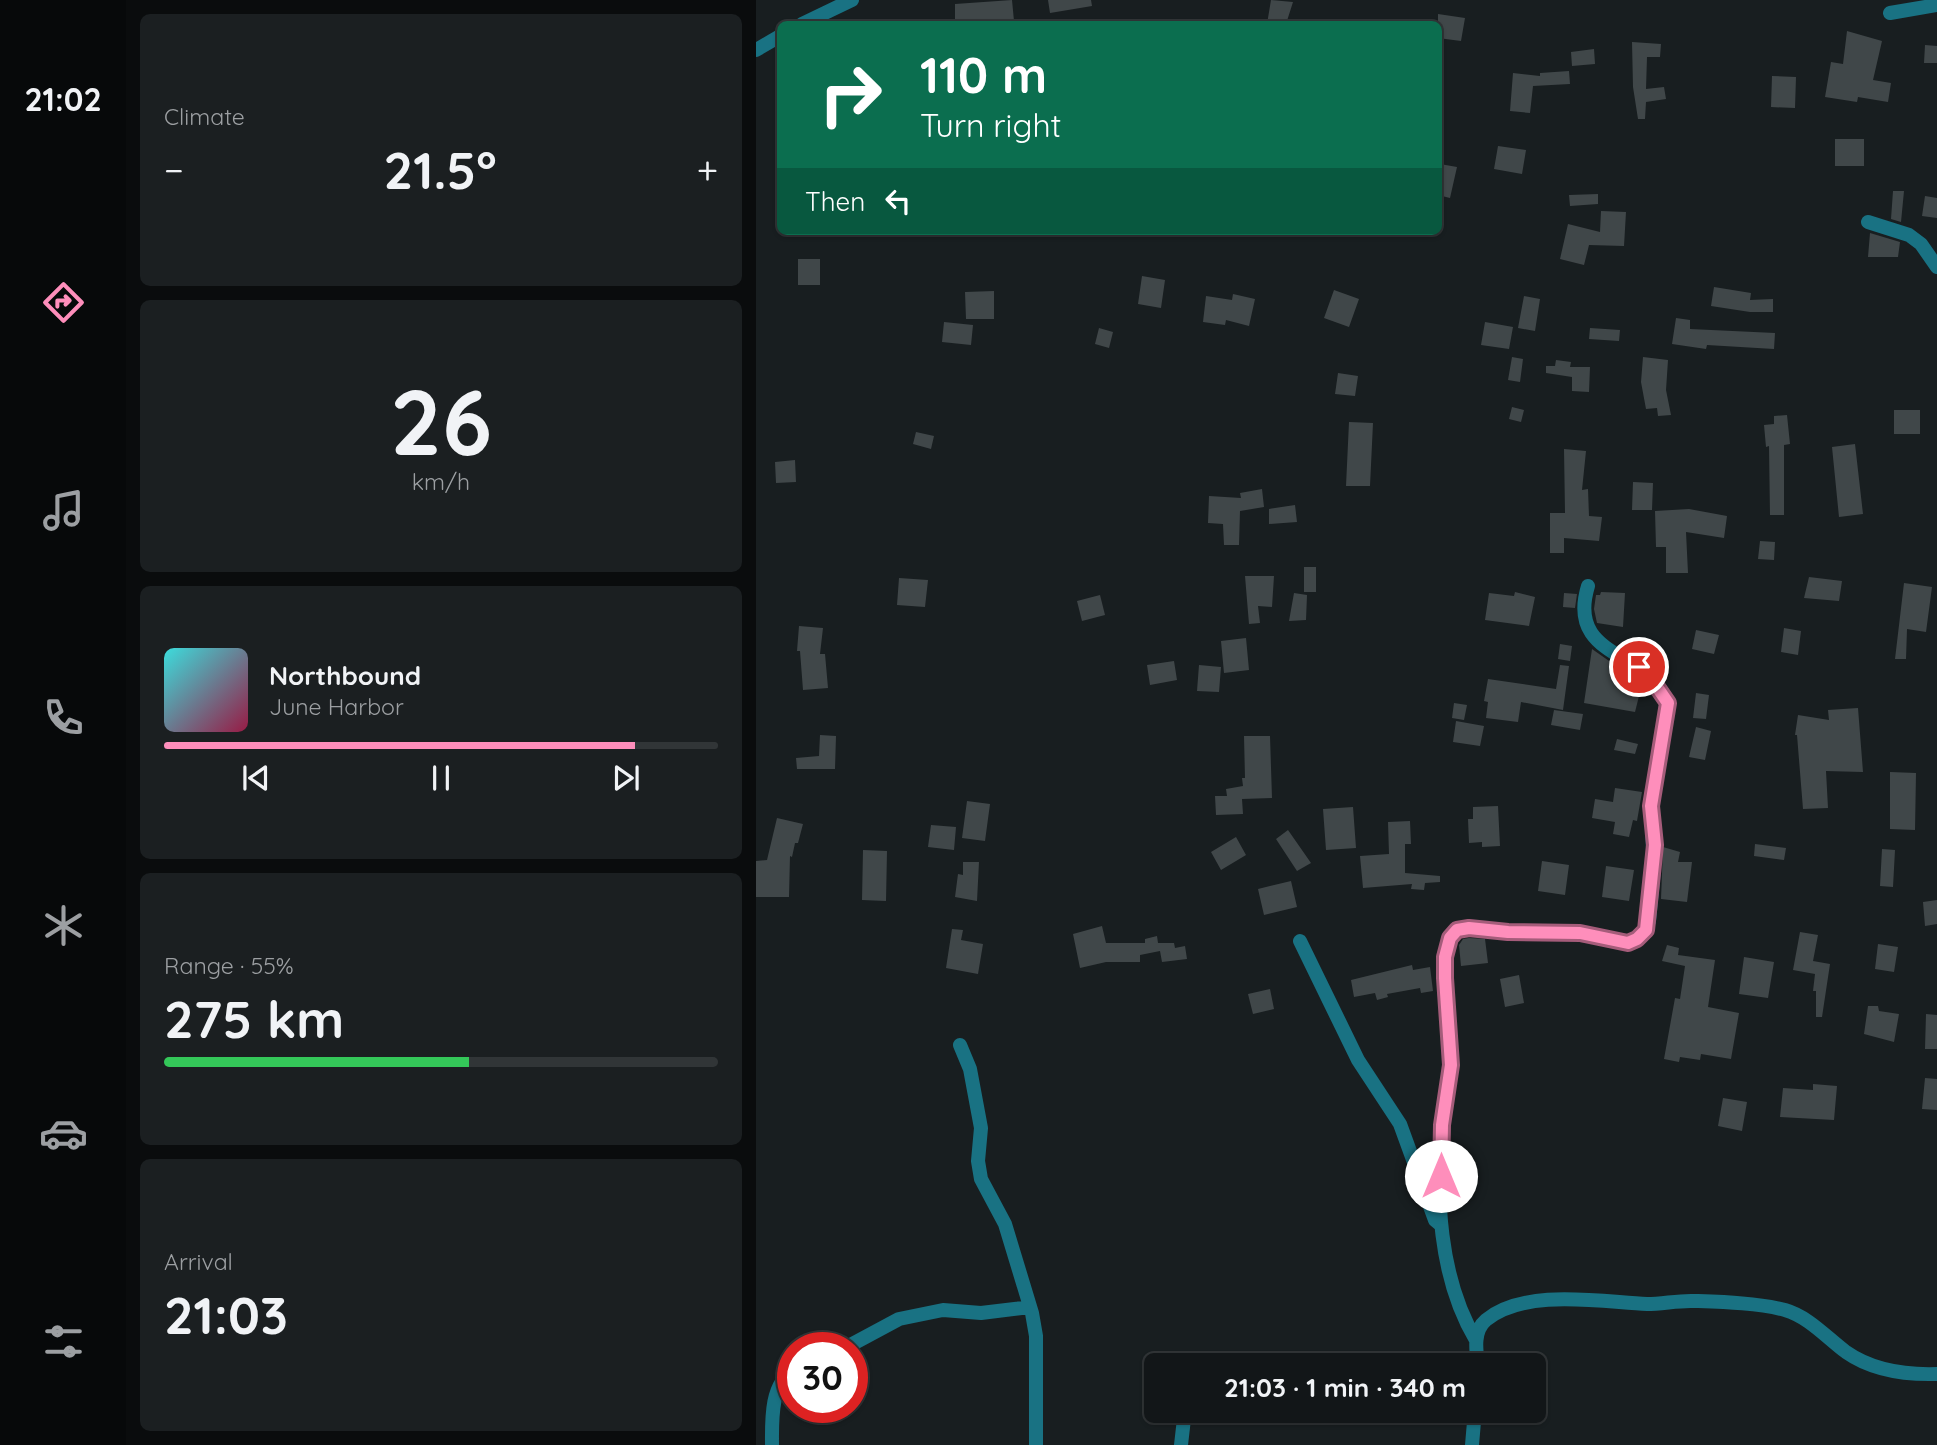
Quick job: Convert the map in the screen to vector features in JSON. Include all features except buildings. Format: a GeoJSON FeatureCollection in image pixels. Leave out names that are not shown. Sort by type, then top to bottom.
{"type":"FeatureCollection","features":[{"type":"Feature","properties":{"kind":"street"},"geometry":{"type":"LineString","coordinates":[[808,21],[852,0]]}},
{"type":"Feature","properties":{"kind":"street"},"geometry":{"type":"LineString","coordinates":[[1890,13],[1937,5]]}},
{"type":"Feature","properties":{"kind":"street"},"geometry":{"type":"LineString","coordinates":[[756,50],[777,38]]}},
{"type":"Feature","properties":{"kind":"street"},"geometry":{"type":"LineString","coordinates":[[1868,222],[1909,235],[1921,244],[1937,267]]}},
{"type":"Feature","properties":{"kind":"street"},"geometry":{"type":"LineString","coordinates":[[1477,1353],[1476,1340],[1451,1287],[1442,1226],[1442,1125],[1451,1065],[1445,978],[1445,957],[1450,938],[1457,930],[1469,928],[1508,932],[1580,933],[1628,943],[1643,936],[1648,921],[1655,845],[1651,806],[1668,703],[1648,674],[1604,648],[1587,626],[1583,617],[1583,602],[1588,586]]}},
{"type":"Feature","properties":{"kind":"street"},"geometry":{"type":"LineString","coordinates":[[1300,941],[1358,1060],[1400,1124],[1435,1220],[1442,1226]]}},
{"type":"Feature","properties":{"kind":"street"},"geometry":{"type":"LineString","coordinates":[[960,1045],[970,1069],[981,1128],[978,1161],[981,1180],[1004,1224],[1030,1307],[1036,1336],[1036,1445]]}},
{"type":"Feature","properties":{"kind":"street"},"geometry":{"type":"LineString","coordinates":[[1476,1340],[1487,1319],[1517,1306],[1563,1298],[1650,1304],[1694,1301],[1783,1310],[1815,1326],[1845,1351],[1871,1366],[1937,1374]]}},
{"type":"Feature","properties":{"kind":"street"},"geometry":{"type":"LineString","coordinates":[[868,1336],[900,1319],[943,1310],[981,1313],[1030,1307]]}},
{"type":"Feature","properties":{"kind":"street"},"geometry":{"type":"LineString","coordinates":[[772,1445],[777,1394]]}},
{"type":"Feature","properties":{"kind":"street"},"geometry":{"type":"LineString","coordinates":[[1181,1445],[1184,1423]]}},
{"type":"Feature","properties":{"kind":"street"},"geometry":{"type":"LineString","coordinates":[[1472,1445],[1474,1423]]}},
{"type":"Feature","properties":{"kind":"route"},"geometry":{"type":"LineString","coordinates":[[1441,1176],[1442,1125],[1451,1065],[1445,978],[1446,947],[1450,938],[1462,928],[1508,932],[1541,930],[1580,933],[1628,943],[1643,936],[1646,930],[1654,870],[1655,845],[1650,821],[1651,806],[1668,703],[1648,674],[1639,667]]}}]}
